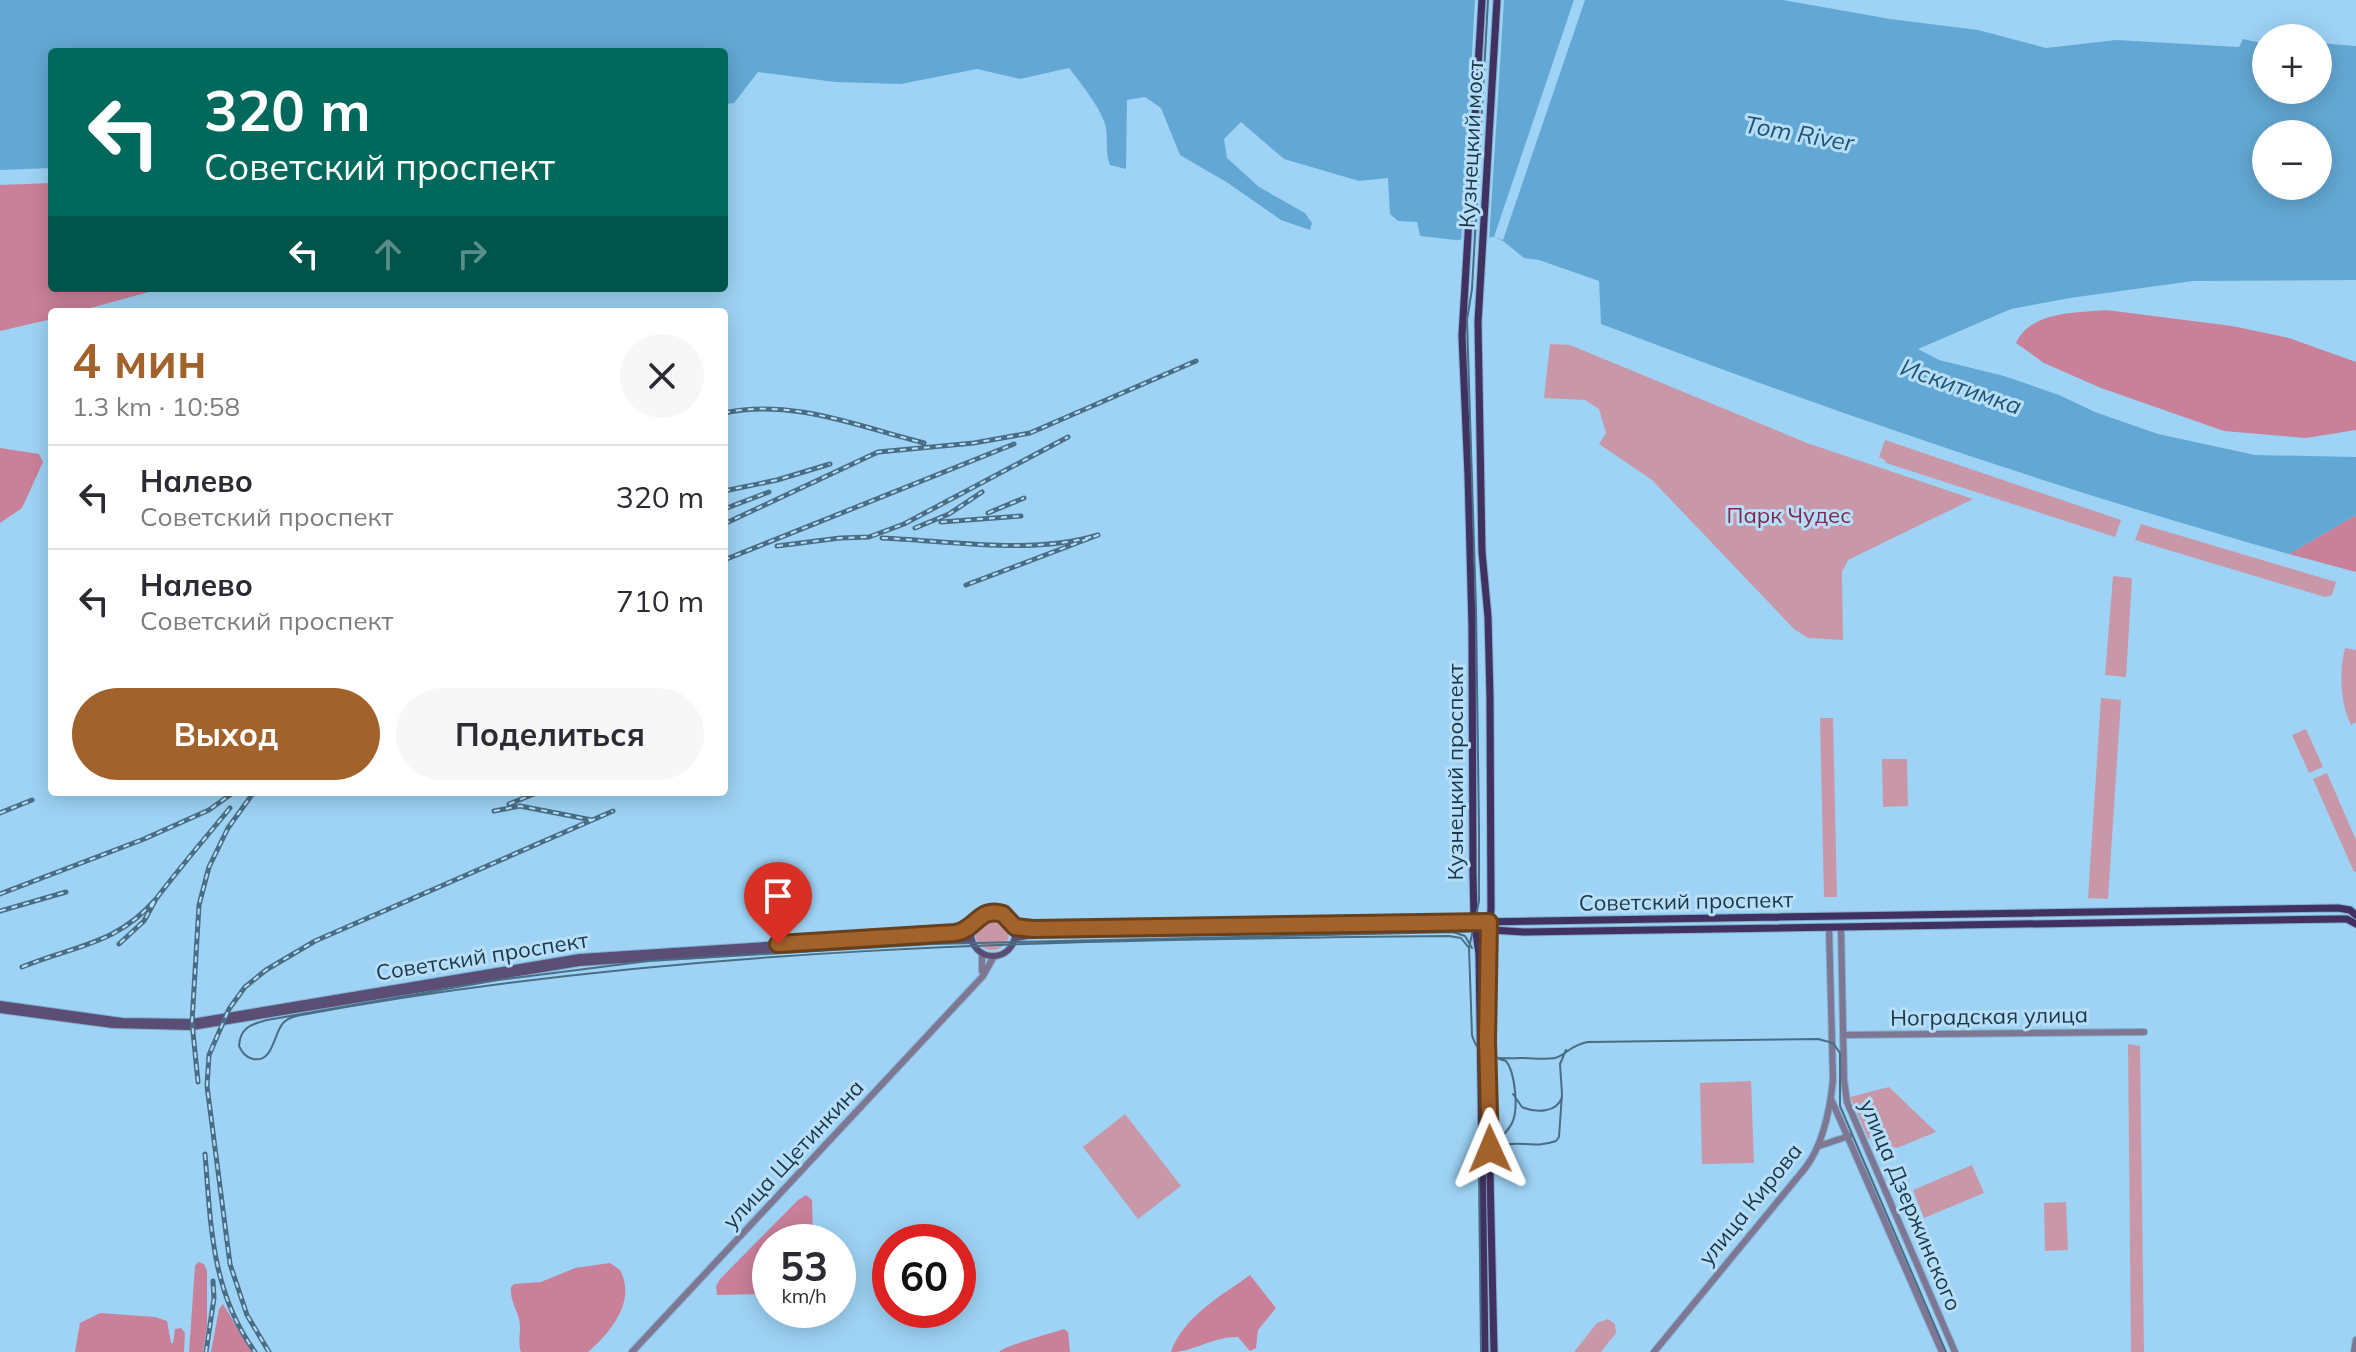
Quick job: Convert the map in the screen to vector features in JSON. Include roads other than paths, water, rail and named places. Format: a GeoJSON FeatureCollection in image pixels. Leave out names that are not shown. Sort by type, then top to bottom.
{"type":"FeatureCollection","features":[{"type":"Feature","properties":{"kind":"main road","name":"Кузнецкий мост"},"geometry":{"type":"LineString","coordinates":[[1465,289],[1482,0]]}},
{"type":"Feature","properties":{"kind":"main road","name":"Кузнецкий мост"},"geometry":{"type":"LineString","coordinates":[[1481,289],[1497,0]]}},
{"type":"Feature","properties":{"kind":"main road","name":"Кузнецкий проспект"},"geometry":{"type":"LineString","coordinates":[[1465,289],[1462,336],[1469,491],[1485,1352]]}},
{"type":"Feature","properties":{"kind":"main road","name":"Кузнецкий проспект"},"geometry":{"type":"LineString","coordinates":[[1481,289],[1478,322],[1482,552],[1490,698],[1487,1041],[1494,1352]]}},
{"type":"Feature","properties":{"kind":"main road","name":"Советский проспект"},"geometry":{"type":"LineString","coordinates":[[1489,926],[2344,908],[2356,915]]}},
{"type":"Feature","properties":{"kind":"main road"},"geometry":{"type":"LineString","coordinates":[[2267,909],[2262,915],[2268,921]]}},
{"type":"Feature","properties":{"kind":"main road"},"geometry":{"type":"LineString","coordinates":[[2242,910],[2249,916],[2242,922]]}},
{"type":"Feature","properties":{"kind":"main road"},"geometry":{"type":"LineString","coordinates":[[990,911],[1003,914],[1015,927],[1016,938],[1006,952],[994,956],[982,953],[972,940],[971,928],[978,917],[990,911]]}},
{"type":"Feature","properties":{"kind":"main road"},"geometry":{"type":"LineString","coordinates":[[1907,915],[1904,919],[1907,926]]}},
{"type":"Feature","properties":{"kind":"main road","name":"улица Кирова"},"geometry":{"type":"LineString","coordinates":[[1827,917],[1829,927]]}},
{"type":"Feature","properties":{"kind":"main road"},"geometry":{"type":"LineString","coordinates":[[1841,917],[1841,927]]}},
{"type":"Feature","properties":{"kind":"main road","name":"Советский проспект"},"geometry":{"type":"LineString","coordinates":[[1015,927],[1841,927],[2347,919],[2356,924]]}},
{"type":"Feature","properties":{"kind":"main road","name":"Советский проспект"},"geometry":{"type":"LineString","coordinates":[[1016,938],[1033,935],[1476,926]]}},
{"type":"Feature","properties":{"kind":"main road","name":"Советский проспект"},"geometry":{"type":"LineString","coordinates":[[0,1007],[110,1020],[192,1022],[603,955],[955,933],[971,928]]}},
{"type":"Feature","properties":{"kind":"main road","name":"Советский проспект"},"geometry":{"type":"LineString","coordinates":[[497,973],[604,960],[925,939],[972,940]]}},
{"type":"Feature","properties":{"kind":"street","name":"улица Кирова"},"geometry":{"type":"LineString","coordinates":[[1654,1352],[1806,1167],[1819,1146],[1831,1099],[1833,1034],[1829,927]]}},
{"type":"Feature","properties":{"kind":"street","name":"улица Дзержинского"},"geometry":{"type":"LineString","coordinates":[[1841,927],[1847,1102],[1955,1352]]}},
{"type":"Feature","properties":{"kind":"street"},"geometry":{"type":"LineString","coordinates":[[980,979],[984,967],[982,953]]}},
{"type":"Feature","properties":{"kind":"street","name":"улица Щетинкина"},"geometry":{"type":"LineString","coordinates":[[632,1352],[980,979],[994,956]]}},
{"type":"Feature","properties":{"kind":"street","name":"Ноградская улица"},"geometry":{"type":"LineString","coordinates":[[1833,1034],[2144,1032]]}},
{"type":"Feature","properties":{"kind":"street","name":"улица Дзержинского"},"geometry":{"type":"LineString","coordinates":[[1831,1099],[1942,1352]]}},
{"type":"Feature","properties":{"kind":"street"},"geometry":{"type":"LineString","coordinates":[[1819,1146],[1849,1136]]}},
{"type":"Feature","properties":{"kind":"street"},"geometry":{"type":"LineString","coordinates":[[2354,1352],[2356,1340]]}},
{"type":"Feature","properties":{"kind":"water"},"geometry":{"type":"Polygon","coordinates":[[[0,0],[1783,0],[1890,19],[1978,30],[2046,48],[2116,40],[2239,47],[2243,39],[2252,41],[2252,104],[2332,104],[2332,44],[2356,46],[2356,280],[2193,281],[2070,298],[2011,309],[1918,349],[1939,360],[2004,376],[2059,395],[2095,412],[2158,434],[2255,455],[2356,457],[2356,515],[2289,554],[2115,503],[1771,387],[1601,324],[1599,281],[1539,260],[1524,258],[1494,237],[1456,240],[1420,236],[1417,222],[1398,221],[1390,214],[1388,178],[1359,181],[1284,159],[1241,122],[1224,139],[1227,158],[1259,187],[1305,213],[1312,223],[1310,230],[1281,220],[1228,183],[1180,155],[1161,108],[1145,97],[1127,100],[1126,169],[1110,165],[1104,121],[1069,68],[1020,79],[977,69],[901,84],[835,82],[758,72],[734,103],[728,104],[728,48],[48,48],[48,168],[0,170],[0,0]]]}},
{"type":"Feature","properties":{"kind":"tram line"},"geometry":{"type":"LineString","coordinates":[[1488,0],[1472,289],[1467,320],[1479,828],[1479,901],[1469,948],[1472,1035],[1480,1050],[1492,1057],[1547,1059],[1588,1042],[1818,1039],[1833,1043],[1840,1053],[1840,1106],[1946,1352]]}},
{"type":"Feature","properties":{"kind":"tram line"},"geometry":{"type":"LineString","coordinates":[[1469,948],[1461,938],[1449,936],[1160,940],[870,951],[726,961],[582,974],[439,992],[296,1016],[284,1022],[269,1052],[260,1059],[250,1058],[239,1046],[247,1028],[267,1020],[498,980],[648,961],[933,944],[1453,932],[1465,936],[1472,948]]}},
{"type":"Feature","properties":{"kind":"tram line"},"geometry":{"type":"LineString","coordinates":[[1481,1352],[1479,1168],[1497,1148],[1514,1144],[1544,1144],[1559,1137],[1562,1094],[1560,1064],[1566,1050]]}},
{"type":"Feature","properties":{"kind":"tram line"},"geometry":{"type":"LineString","coordinates":[[1491,1148],[1510,1126],[1515,1109],[1512,1073],[1506,1061],[1499,1059]]}},
{"type":"Feature","properties":{"kind":"tram line"},"geometry":{"type":"LineString","coordinates":[[1513,1094],[1522,1107],[1539,1111],[1556,1106],[1562,1097]]}},
{"type":"Feature","properties":{"kind":"railway"},"geometry":{"type":"LineString","coordinates":[[728,522],[878,452],[974,443],[1030,433],[1196,361]]}},
{"type":"Feature","properties":{"kind":"railway"},"geometry":{"type":"LineString","coordinates":[[728,412],[749,409],[800,412],[924,443]]}},
{"type":"Feature","properties":{"kind":"railway"},"geometry":{"type":"LineString","coordinates":[[777,546],[869,537],[904,524],[1068,437]]}},
{"type":"Feature","properties":{"kind":"railway"},"geometry":{"type":"LineString","coordinates":[[728,558],[1014,444]]}},
{"type":"Feature","properties":{"kind":"railway"},"geometry":{"type":"LineString","coordinates":[[728,490],[830,464]]}},
{"type":"Feature","properties":{"kind":"railway"},"geometry":{"type":"LineString","coordinates":[[728,507],[769,492]]}},
{"type":"Feature","properties":{"kind":"railway"},"geometry":{"type":"LineString","coordinates":[[915,528],[949,514],[982,492]]}},
{"type":"Feature","properties":{"kind":"railway"},"geometry":{"type":"LineString","coordinates":[[988,513],[1024,498]]}},
{"type":"Feature","properties":{"kind":"railway"},"geometry":{"type":"LineString","coordinates":[[941,522],[1021,516]]}},
{"type":"Feature","properties":{"kind":"railway"},"geometry":{"type":"LineString","coordinates":[[882,538],[1019,546],[1073,541],[1098,535],[966,585]]}},
{"type":"Feature","properties":{"kind":"railway"},"geometry":{"type":"LineString","coordinates":[[0,894],[144,839],[209,810],[228,796]]}},
{"type":"Feature","properties":{"kind":"railway"},"geometry":{"type":"LineString","coordinates":[[198,1082],[192,1022],[199,905],[209,867],[228,828],[251,796]]}},
{"type":"Feature","properties":{"kind":"railway"},"geometry":{"type":"LineString","coordinates":[[509,804],[529,796]]}},
{"type":"Feature","properties":{"kind":"railway"},"geometry":{"type":"LineString","coordinates":[[0,813],[32,800]]}},
{"type":"Feature","properties":{"kind":"railway"},"geometry":{"type":"LineString","coordinates":[[494,811],[520,806],[592,820]]}},
{"type":"Feature","properties":{"kind":"railway"},"geometry":{"type":"LineString","coordinates":[[150,907],[230,808]]}},
{"type":"Feature","properties":{"kind":"railway"},"geometry":{"type":"LineString","coordinates":[[269,1352],[247,1315],[230,1264],[207,1086],[209,1055],[229,1009],[245,987],[266,970],[315,941],[613,811]]}},
{"type":"Feature","properties":{"kind":"railway"},"geometry":{"type":"LineString","coordinates":[[0,911],[66,892]]}},
{"type":"Feature","properties":{"kind":"railway"},"geometry":{"type":"LineString","coordinates":[[22,967],[110,935],[126,926],[156,899],[144,921],[119,944]]}},
{"type":"Feature","properties":{"kind":"railway"},"geometry":{"type":"LineString","coordinates":[[205,1154],[212,1232],[221,1281],[240,1329],[255,1352]]}},
{"type":"Feature","properties":{"kind":"railway"},"geometry":{"type":"LineString","coordinates":[[206,1352],[214,1298],[213,1281]]}},
{"type":"Feature","properties":{"kind":"water label","name":"Tom River"},"geometry":{"type":"Point","coordinates":[1799,134]}},
{"type":"Feature","properties":{"kind":"water label","name":"Искитимка"},"geometry":{"type":"Point","coordinates":[1961,387]}},
{"type":"Feature","properties":{"kind":"park label","name":"Парк Чудес"},"geometry":{"type":"Point","coordinates":[1789,515]}}]}
